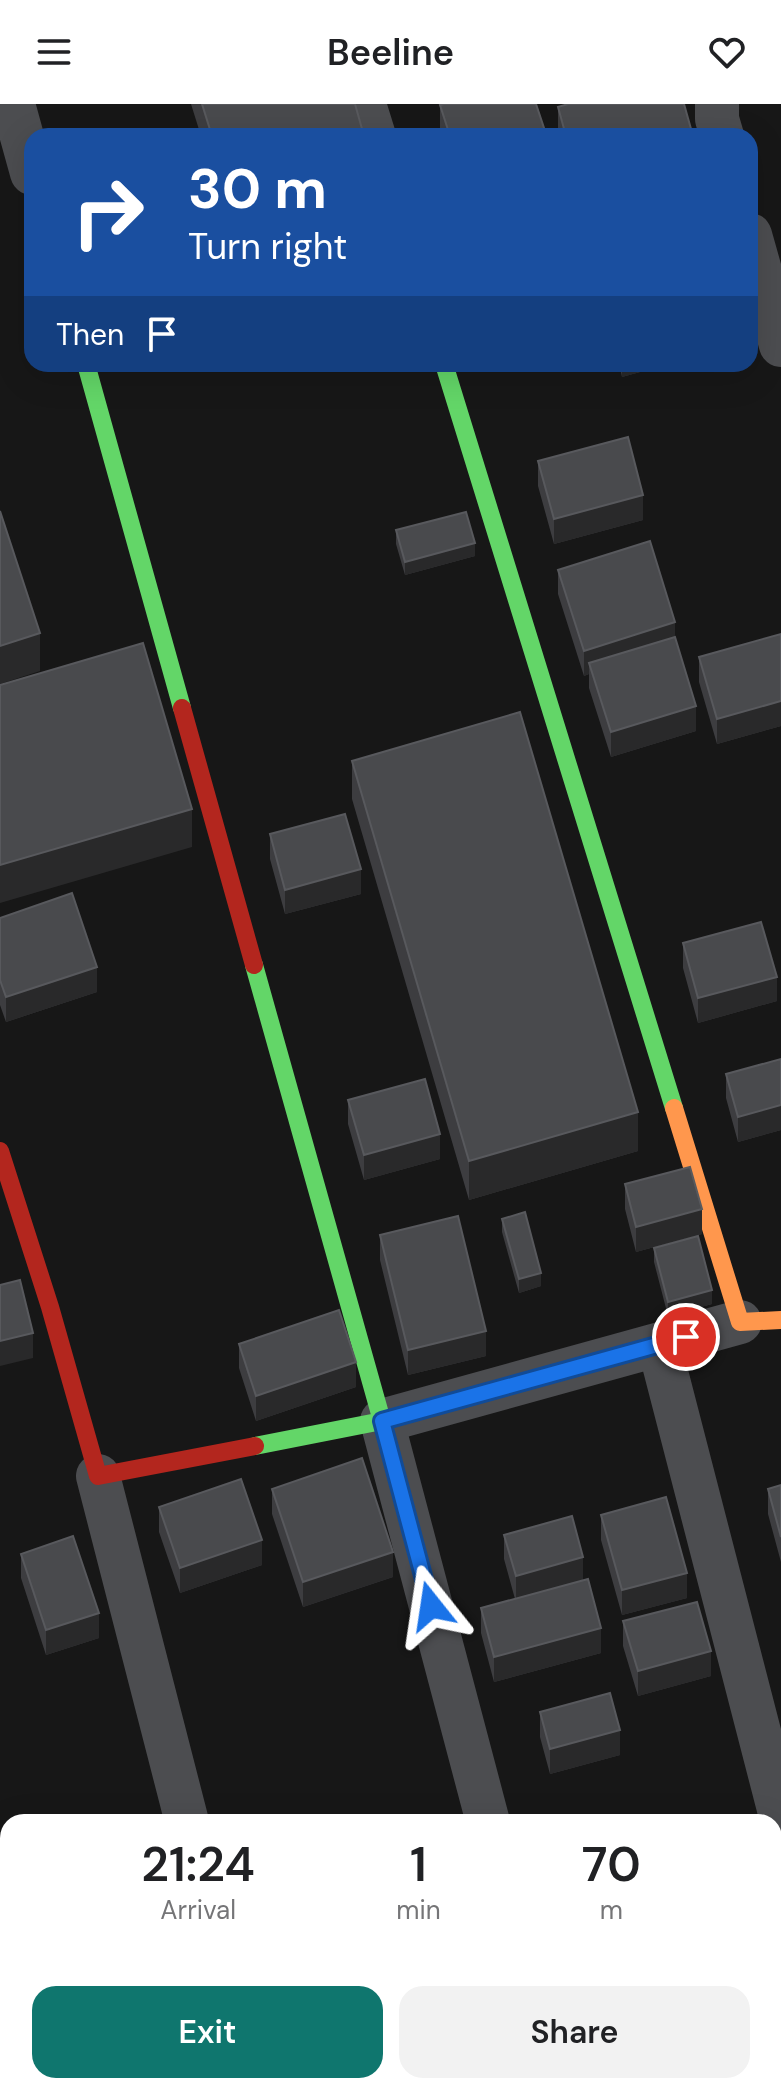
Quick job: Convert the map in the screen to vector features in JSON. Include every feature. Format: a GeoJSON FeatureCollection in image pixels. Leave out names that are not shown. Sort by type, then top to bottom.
{"type":"FeatureCollection","features":[{"type":"Feature","properties":{"kind":"street"},"geometry":{"type":"LineString","coordinates":[[13,104],[24,144]]}},
{"type":"Feature","properties":{"kind":"street"},"geometry":{"type":"LineString","coordinates":[[364,104],[372,128]]}},
{"type":"Feature","properties":{"kind":"street"},"geometry":{"type":"LineString","coordinates":[[717,104],[720,128]]}},
{"type":"Feature","properties":{"kind":"street"},"geometry":{"type":"LineString","coordinates":[[758,263],[781,345]]}},
{"type":"Feature","properties":{"kind":"street"},"geometry":{"type":"LineString","coordinates":[[88,372],[382,1421],[486,1814]]}},
{"type":"Feature","properties":{"kind":"street"},"geometry":{"type":"LineString","coordinates":[[98,1476],[382,1421],[659,1345],[760,1321],[447,372]]}},
{"type":"Feature","properties":{"kind":"street"},"geometry":{"type":"LineString","coordinates":[[0,1151],[50,1307],[98,1476],[185,1814]]}},
{"type":"Feature","properties":{"kind":"street"},"geometry":{"type":"LineString","coordinates":[[659,1345],[780,1814]]}},
{"type":"Feature","properties":{"kind":"building"},"geometry":{"type":"Polygon","coordinates":[[[202,104],[355,104],[362,128],[210,128],[202,104]]]}},
{"type":"Feature","properties":{"kind":"building"},"geometry":{"type":"Polygon","coordinates":[[[536,104],[544,128],[447,128],[440,105],[536,104]]]}},
{"type":"Feature","properties":{"kind":"building"},"geometry":{"type":"Polygon","coordinates":[[[568,104],[684,104],[691,128],[564,128],[558,107],[568,104]]]}},
{"type":"Feature","properties":{"kind":"building"},"geometry":{"type":"Polygon","coordinates":[[[628,437],[643,495],[554,519],[538,461],[628,437]]]}},
{"type":"Feature","properties":{"kind":"building"},"geometry":{"type":"Polygon","coordinates":[[[0,511],[40,633],[0,646],[0,511]]]}},
{"type":"Feature","properties":{"kind":"building"},"geometry":{"type":"Polygon","coordinates":[[[466,512],[475,543],[405,562],[396,530],[466,512]]]}},
{"type":"Feature","properties":{"kind":"building"},"geometry":{"type":"Polygon","coordinates":[[[650,541],[675,622],[584,651],[558,570],[650,541]]]}},
{"type":"Feature","properties":{"kind":"building"},"geometry":{"type":"Polygon","coordinates":[[[781,634],[781,701],[717,719],[699,657],[781,634]]]}},
{"type":"Feature","properties":{"kind":"building"},"geometry":{"type":"Polygon","coordinates":[[[675,637],[696,706],[611,732],[589,663],[675,637]]]}},
{"type":"Feature","properties":{"kind":"building"},"geometry":{"type":"Polygon","coordinates":[[[143,643],[192,809],[0,865],[0,685],[143,643]]]}},
{"type":"Feature","properties":{"kind":"building"},"geometry":{"type":"Polygon","coordinates":[[[520,712],[638,1112],[469,1161],[352,761],[520,712]]]}},
{"type":"Feature","properties":{"kind":"building"},"geometry":{"type":"Polygon","coordinates":[[[345,814],[361,869],[285,890],[270,834],[345,814]]]}},
{"type":"Feature","properties":{"kind":"building"},"geometry":{"type":"Polygon","coordinates":[[[72,893],[97,967],[6,997],[0,980],[0,918],[72,893]]]}},
{"type":"Feature","properties":{"kind":"building"},"geometry":{"type":"Polygon","coordinates":[[[761,922],[777,977],[698,998],[683,943],[761,922]]]}},
{"type":"Feature","properties":{"kind":"building"},"geometry":{"type":"Polygon","coordinates":[[[781,1059],[781,1105],[738,1117],[726,1074],[781,1059]]]}},
{"type":"Feature","properties":{"kind":"building"},"geometry":{"type":"Polygon","coordinates":[[[425,1079],[440,1134],[364,1155],[348,1100],[425,1079]]]}},
{"type":"Feature","properties":{"kind":"building"},"geometry":{"type":"Polygon","coordinates":[[[690,1167],[702,1209],[636,1227],[625,1184],[690,1167]]]}},
{"type":"Feature","properties":{"kind":"building"},"geometry":{"type":"Polygon","coordinates":[[[525,1212],[541,1273],[519,1279],[502,1219],[525,1212]]]}},
{"type":"Feature","properties":{"kind":"building"},"geometry":{"type":"Polygon","coordinates":[[[458,1216],[486,1331],[408,1350],[380,1235],[458,1216]]]}},
{"type":"Feature","properties":{"kind":"building"},"geometry":{"type":"Polygon","coordinates":[[[698,1236],[712,1290],[668,1302],[654,1248],[698,1236]]]}},
{"type":"Feature","properties":{"kind":"building"},"geometry":{"type":"Polygon","coordinates":[[[20,1280],[33,1333],[0,1341],[0,1285],[20,1280]]]}},
{"type":"Feature","properties":{"kind":"building"},"geometry":{"type":"Polygon","coordinates":[[[339,1310],[356,1362],[256,1396],[239,1344],[339,1310]]]}},
{"type":"Feature","properties":{"kind":"building"},"geometry":{"type":"Polygon","coordinates":[[[362,1458],[393,1552],[303,1582],[272,1489],[362,1458]]]}},
{"type":"Feature","properties":{"kind":"building"},"geometry":{"type":"Polygon","coordinates":[[[241,1479],[262,1540],[180,1568],[159,1507],[241,1479]]]}},
{"type":"Feature","properties":{"kind":"building"},"geometry":{"type":"Polygon","coordinates":[[[781,1485],[781,1537],[768,1489],[781,1485]]]}},
{"type":"Feature","properties":{"kind":"building"},"geometry":{"type":"Polygon","coordinates":[[[666,1497],[687,1573],[622,1590],[601,1515],[666,1497]]]}},
{"type":"Feature","properties":{"kind":"building"},"geometry":{"type":"Polygon","coordinates":[[[572,1516],[583,1557],[516,1576],[504,1535],[572,1516]]]}},
{"type":"Feature","properties":{"kind":"building"},"geometry":{"type":"Polygon","coordinates":[[[73,1536],[99,1613],[46,1630],[21,1554],[73,1536]]]}},
{"type":"Feature","properties":{"kind":"building"},"geometry":{"type":"Polygon","coordinates":[[[588,1579],[601,1628],[494,1657],[481,1608],[588,1579]]]}},
{"type":"Feature","properties":{"kind":"building"},"geometry":{"type":"Polygon","coordinates":[[[697,1602],[711,1651],[638,1671],[623,1621],[697,1602]]]}},
{"type":"Feature","properties":{"kind":"building"},"geometry":{"type":"Polygon","coordinates":[[[610,1693],[620,1730],[550,1749],[540,1712],[610,1693]]]}},
{"type":"Feature","properties":{"kind":"traffic: fast"},"geometry":{"type":"LineString","coordinates":[[88,372],[182,708]]}},
{"type":"Feature","properties":{"kind":"traffic: fast"},"geometry":{"type":"LineString","coordinates":[[446,372],[674,1108]]}},
{"type":"Feature","properties":{"kind":"traffic: fast"},"geometry":{"type":"LineString","coordinates":[[254,965],[382,1421],[255,1446]]}},
{"type":"Feature","properties":{"kind":"traffic: slow"},"geometry":{"type":"LineString","coordinates":[[674,1108],[740,1322],[781,1320]]}},
{"type":"Feature","properties":{"kind":"traffic: jam"},"geometry":{"type":"LineString","coordinates":[[182,708],[254,965]]}},
{"type":"Feature","properties":{"kind":"traffic: jam"},"geometry":{"type":"LineString","coordinates":[[0,1151],[50,1307],[98,1476],[255,1446]]}},
{"type":"Feature","properties":{"kind":"route"},"geometry":{"type":"LineString","coordinates":[[431,1606],[382,1421],[686,1337]]}}]}
